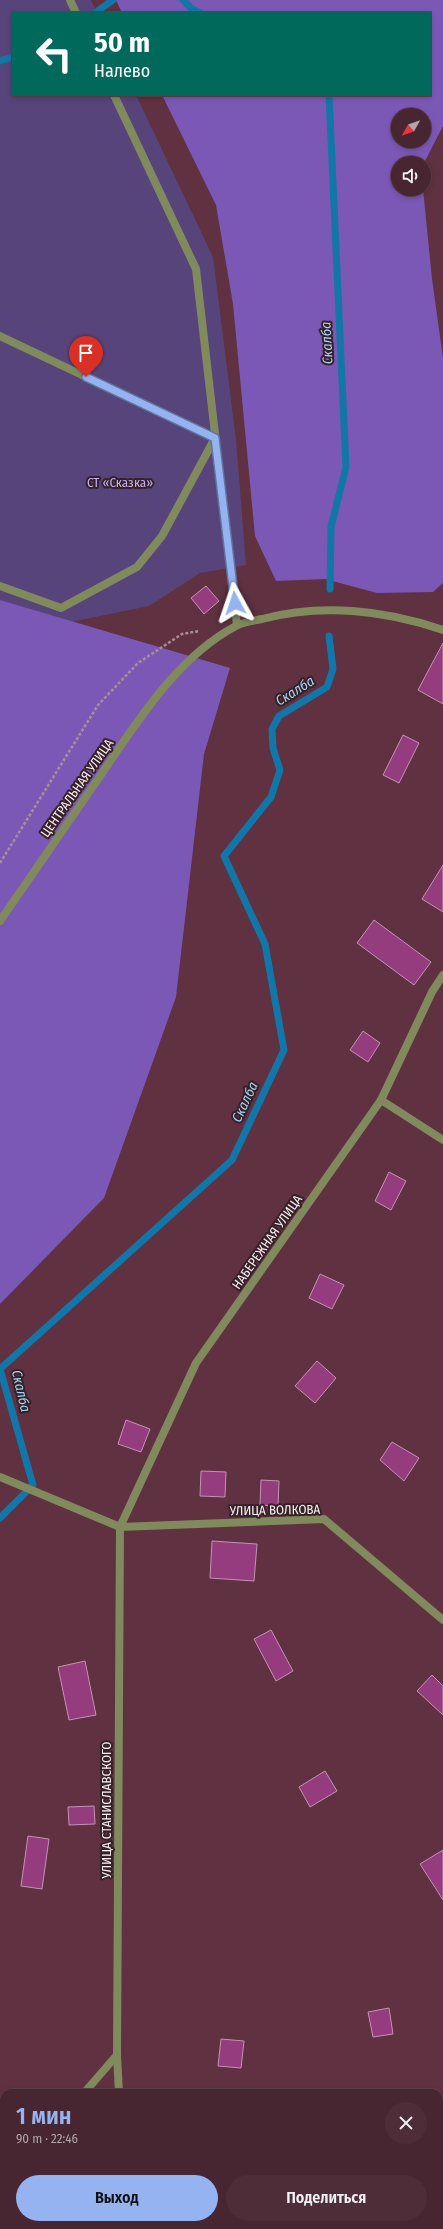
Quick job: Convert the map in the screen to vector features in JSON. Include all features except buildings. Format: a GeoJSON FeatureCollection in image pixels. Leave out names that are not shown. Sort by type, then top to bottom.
{"type":"FeatureCollection","features":[{"type":"Feature","properties":{"kind":"street"},"geometry":{"type":"LineString","coordinates":[[70,0],[76,12]]}},
{"type":"Feature","properties":{"kind":"street"},"geometry":{"type":"LineString","coordinates":[[114,96],[196,270],[237,625]]}},
{"type":"Feature","properties":{"kind":"street"},"geometry":{"type":"LineString","coordinates":[[0,336],[215,438]]}},
{"type":"Feature","properties":{"kind":"street"},"geometry":{"type":"LineString","coordinates":[[0,586],[61,608],[137,567],[162,536],[215,438]]}},
{"type":"Feature","properties":{"kind":"street","name":"ЦЕНТРАЛЬНАЯ УЛИЦА"},"geometry":{"type":"LineString","coordinates":[[0,922],[124,742],[177,671],[213,640],[237,625],[282,614],[329,610],[372,612],[443,630]]}},
{"type":"Feature","properties":{"kind":"street","name":"НАБЕРЕЖНАЯ УЛИЦА"},"geometry":{"type":"LineString","coordinates":[[120,1527],[196,1363],[381,1100],[432,992],[443,975]]}},
{"type":"Feature","properties":{"kind":"street"},"geometry":{"type":"LineString","coordinates":[[381,1100],[443,1140]]}},
{"type":"Feature","properties":{"kind":"street"},"geometry":{"type":"LineString","coordinates":[[0,1477],[120,1527]]}},
{"type":"Feature","properties":{"kind":"street","name":"УЛИЦА ВОЛКОВА"},"geometry":{"type":"LineString","coordinates":[[120,1527],[324,1519],[443,1620]]}},
{"type":"Feature","properties":{"kind":"street","name":"УЛИЦА СТАНИСЛАВСКОГО"},"geometry":{"type":"LineString","coordinates":[[120,1527],[117,2055],[120,2089]]}},
{"type":"Feature","properties":{"kind":"street"},"geometry":{"type":"LineString","coordinates":[[87,2089],[117,2055]]}},
{"type":"Feature","properties":{"kind":"path"},"geometry":{"type":"LineString","coordinates":[[0,863],[98,704],[138,663],[182,634],[202,631]]}},
{"type":"Feature","properties":{"kind":"green space","name":"СТ «Сказка»"},"geometry":{"type":"Polygon","coordinates":[[[0,0],[91,0],[97,12],[12,12],[12,96],[136,96],[213,257],[236,440],[246,565],[200,573],[149,606],[71,622],[0,600],[0,0]]]}},
{"type":"Feature","properties":{"kind":"shaded area"},"geometry":{"type":"Polygon","coordinates":[[[116,0],[443,0],[443,126],[428,156],[391,156],[391,196],[424,196],[432,279],[443,358],[443,583],[433,592],[377,593],[325,579],[276,581],[255,536],[233,304],[216,205],[162,96],[431,96],[431,12],[122,12],[116,0]]]}},
{"type":"Feature","properties":{"kind":"shaded area"},"geometry":{"type":"Polygon","coordinates":[[[0,600],[230,668],[204,754],[176,997],[104,1198],[0,1304],[0,600]]]}},
{"type":"Feature","properties":{"kind":"waterway"},"geometry":{"type":"LineString","coordinates":[[96,12],[113,0]]}},
{"type":"Feature","properties":{"kind":"waterway","name":"Скалба"},"geometry":{"type":"LineString","coordinates":[[183,0],[192,9],[198,12]]}},
{"type":"Feature","properties":{"kind":"waterway"},"geometry":{"type":"LineString","coordinates":[[0,61],[12,57]]}},
{"type":"Feature","properties":{"kind":"waterway","name":"Скалба"},"geometry":{"type":"LineString","coordinates":[[329,96],[346,467],[331,527],[330,589]]}},
{"type":"Feature","properties":{"kind":"waterway","name":"Скалба"},"geometry":{"type":"LineString","coordinates":[[0,1518],[33,1485],[0,1369],[232,1160],[284,1050],[265,944],[224,856],[271,797],[280,770],[273,748],[272,729],[279,716],[327,687],[333,669],[329,636]]}},
{"type":"Feature","properties":{"kind":"route"},"geometry":{"type":"LineString","coordinates":[[86,377],[215,438],[232,568],[235,603]]}}]}
